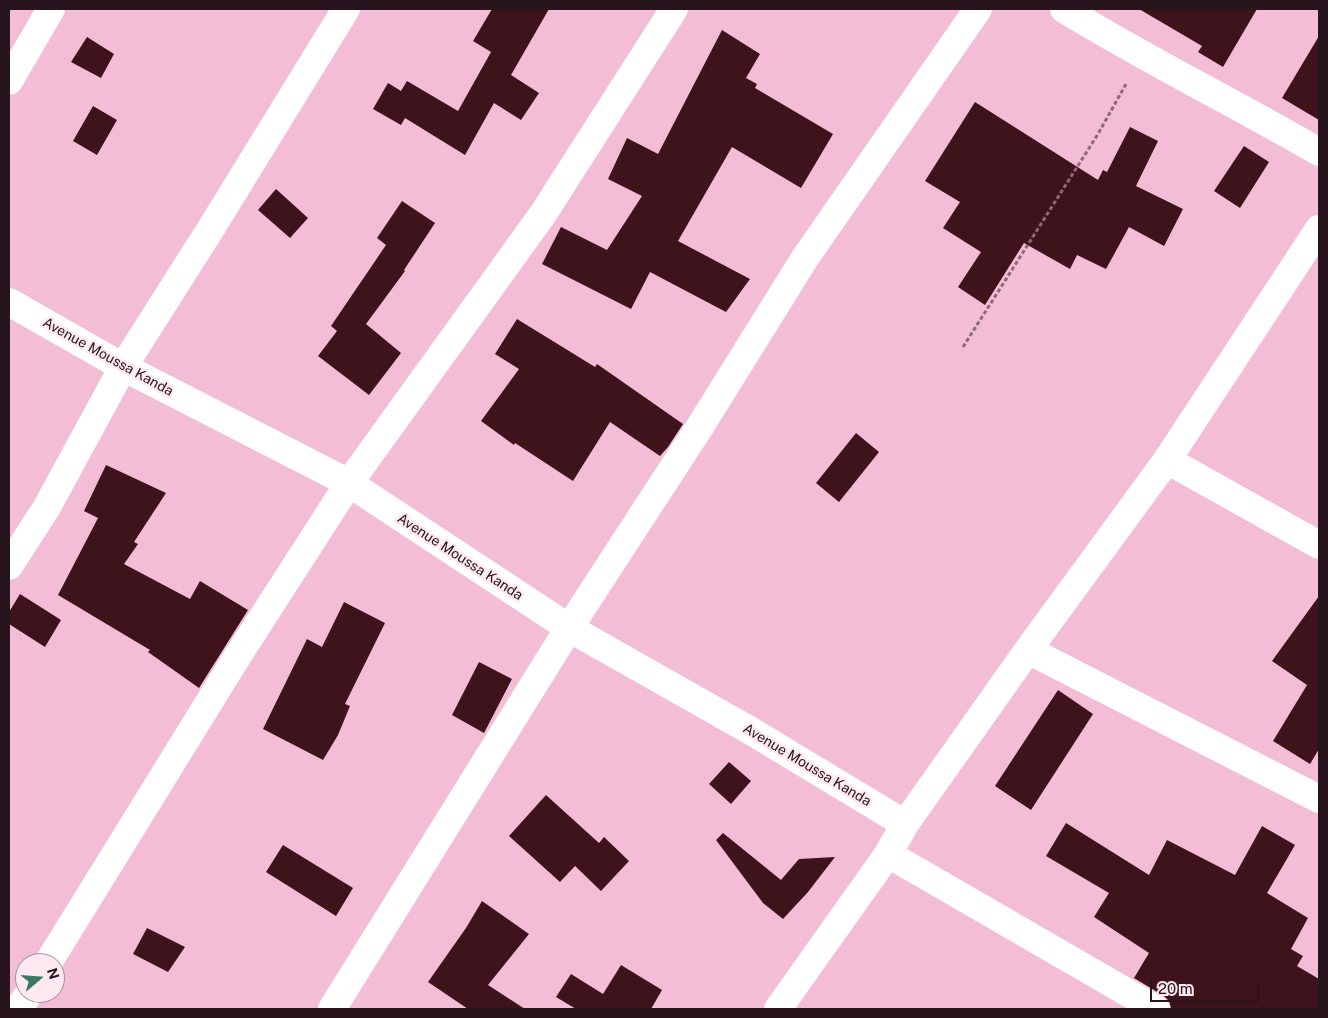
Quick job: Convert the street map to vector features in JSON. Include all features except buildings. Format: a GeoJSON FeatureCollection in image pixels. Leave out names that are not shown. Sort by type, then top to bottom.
{"type":"FeatureCollection","features":[{"type":"Feature","properties":{"kind":"street"},"geometry":{"type":"LineString","coordinates":[[9,81],[51,9]]}},
{"type":"Feature","properties":{"kind":"street"},"geometry":{"type":"LineString","coordinates":[[9,566],[47,507],[123,367],[346,9]]}},
{"type":"Feature","properties":{"kind":"street"},"geometry":{"type":"LineString","coordinates":[[54,953],[243,649],[349,483],[543,214],[674,9]]}},
{"type":"Feature","properties":{"kind":"street"},"geometry":{"type":"LineString","coordinates":[[332,1009],[569,628],[701,424],[805,258],[978,9]]}},
{"type":"Feature","properties":{"kind":"street"},"geometry":{"type":"LineString","coordinates":[[1064,9],[1142,55],[1269,122],[1319,152]]}},
{"type":"Feature","properties":{"kind":"street"},"geometry":{"type":"LineString","coordinates":[[778,1009],[888,854],[905,824],[1028,650],[1167,460],[1315,246]]}},
{"type":"Feature","properties":{"kind":"street","name":"Avenue Moussa Kanda"},"geometry":{"type":"LineString","coordinates":[[9,302],[123,367],[349,483],[569,628],[752,731],[905,824]]}},
{"type":"Feature","properties":{"kind":"street"},"geometry":{"type":"LineString","coordinates":[[1167,460],[1319,545]]}},
{"type":"Feature","properties":{"kind":"street"},"geometry":{"type":"LineString","coordinates":[[1028,650],[1319,799]]}},
{"type":"Feature","properties":{"kind":"street"},"geometry":{"type":"LineString","coordinates":[[888,854],[1156,1009]]}},
{"type":"Feature","properties":{"kind":"path"},"geometry":{"type":"LineString","coordinates":[[963,347],[1098,134],[1142,55]]}}]}
